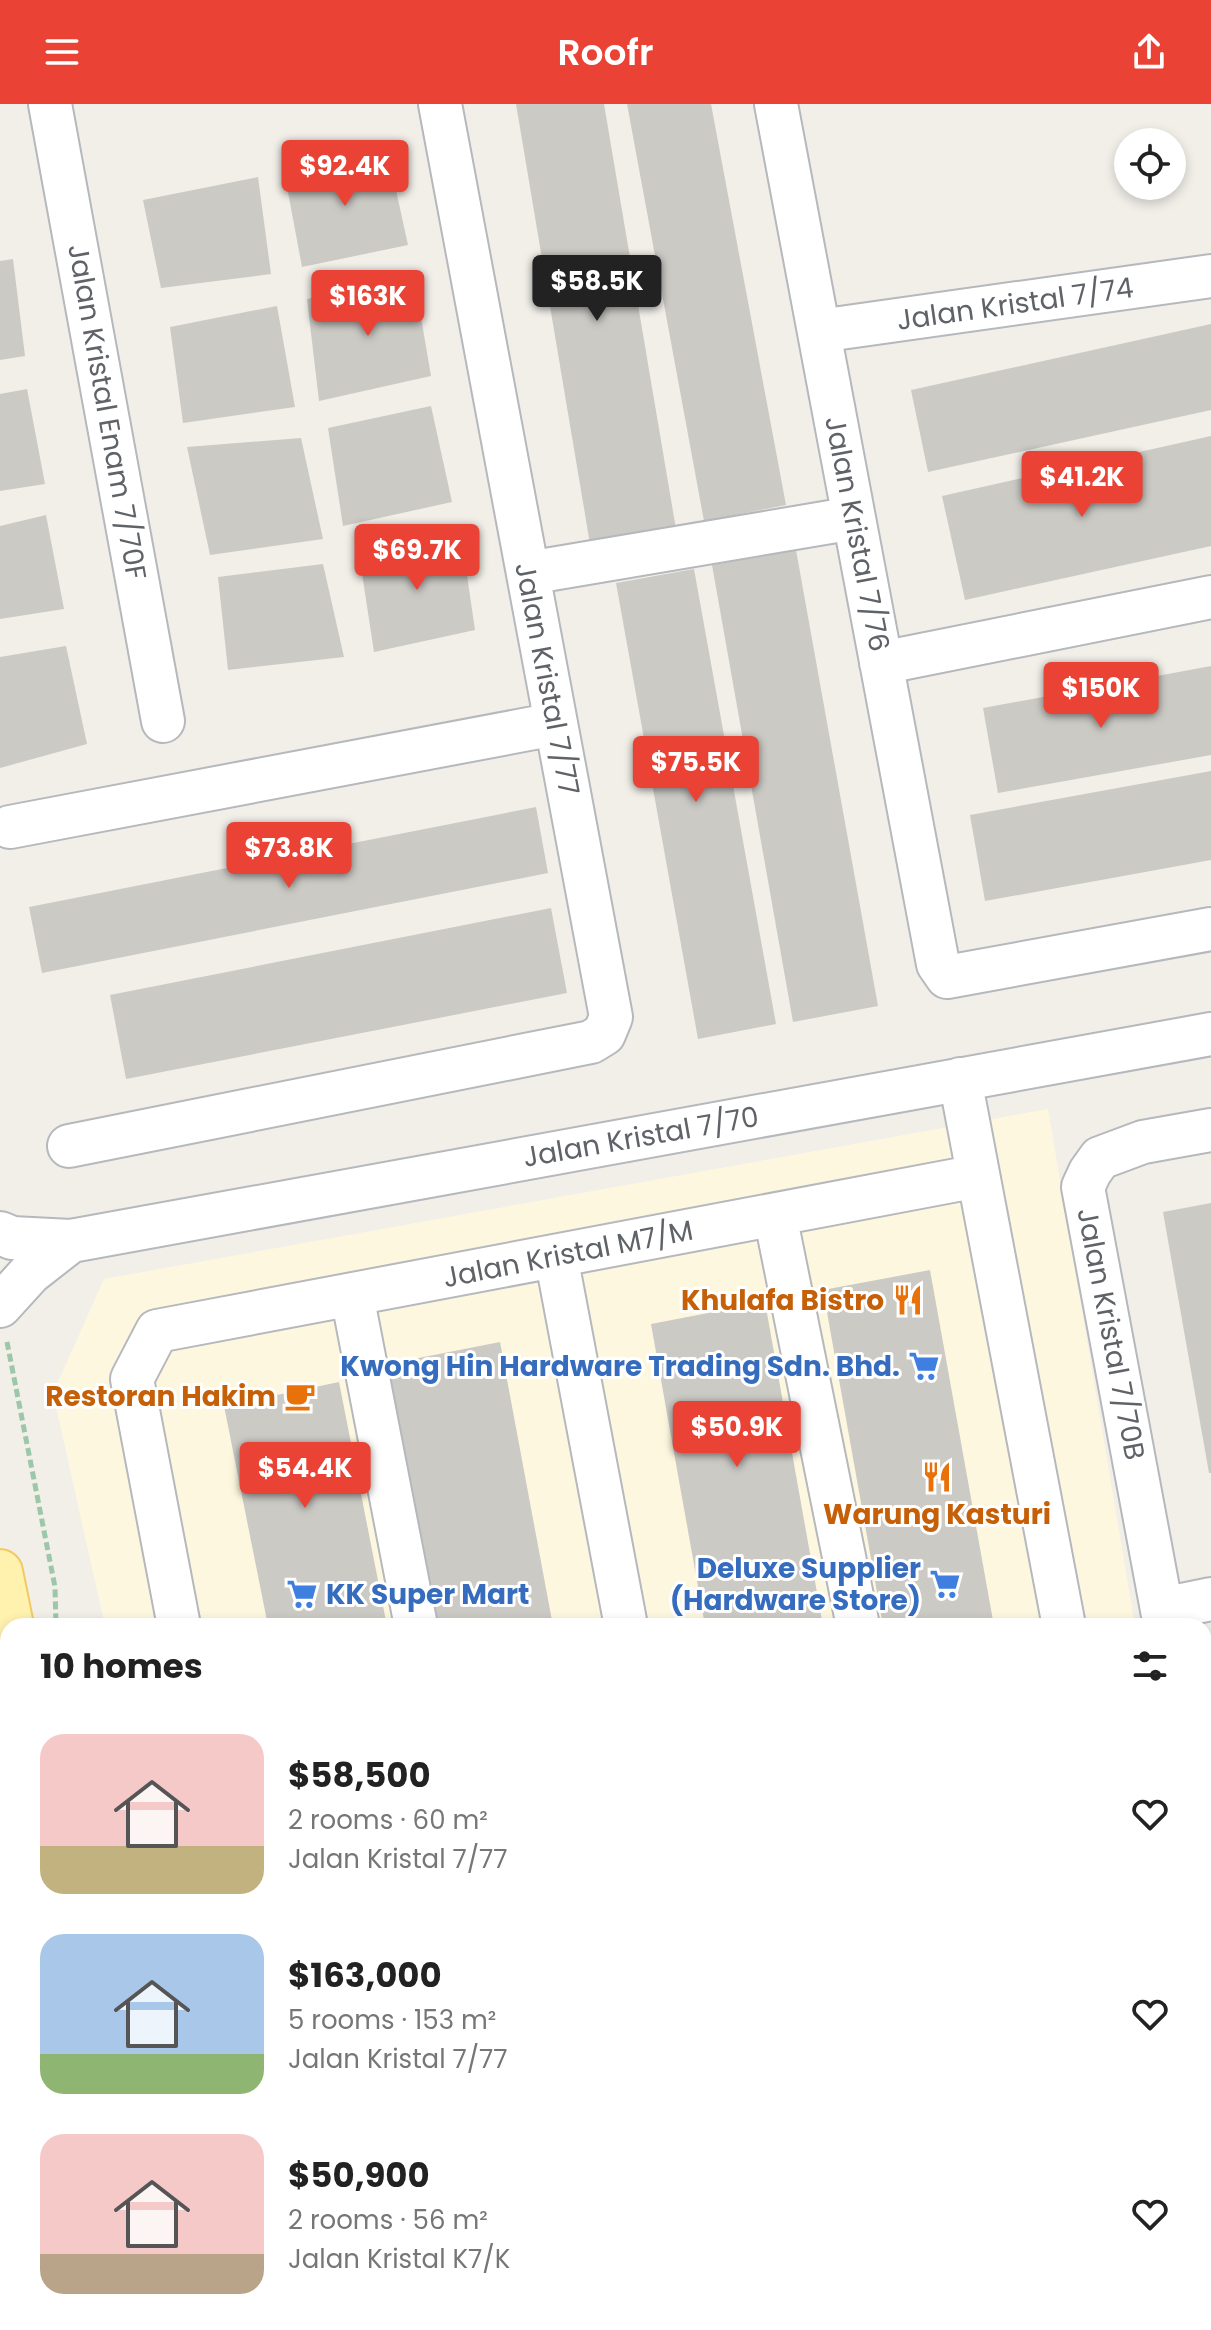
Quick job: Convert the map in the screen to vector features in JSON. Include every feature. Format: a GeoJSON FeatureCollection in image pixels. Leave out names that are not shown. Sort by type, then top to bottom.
{"type":"FeatureCollection","features":[{"type":"Feature","properties":{"kind":"street","name":"Jalan Kristal 7/77"},"geometry":{"type":"LineString","coordinates":[[69,1146],[591,1042],[604,1034],[611,1017],[440,104]]}},
{"type":"Feature","properties":{"kind":"street","name":"Jalan Kristal 7/76"},"geometry":{"type":"LineString","coordinates":[[776,104],[938,964],[947,977],[1211,929]]}},
{"type":"Feature","properties":{"kind":"street","name":"Jalan Kristal Enam 7/70F"},"geometry":{"type":"LineString","coordinates":[[54,105],[163,721]]}},
{"type":"Feature","properties":{"kind":"street","name":"Jalan Kristal 7/74"},"geometry":{"type":"LineString","coordinates":[[819,331],[1211,276]]}},
{"type":"Feature","properties":{"kind":"street"},"geometry":{"type":"LineString","coordinates":[[528,573],[854,518]]}},
{"type":"Feature","properties":{"kind":"street"},"geometry":{"type":"LineString","coordinates":[[881,663],[1211,597]]}},
{"type":"Feature","properties":{"kind":"street"},"geometry":{"type":"LineString","coordinates":[[10,827],[555,724]]}},
{"type":"Feature","properties":{"kind":"street","name":"Jalan Kristal 7/70"},"geometry":{"type":"LineString","coordinates":[[71,1241],[1211,1034]]}},
{"type":"Feature","properties":{"kind":"street"},"geometry":{"type":"LineString","coordinates":[[960,1079],[1062,1618]]}},
{"type":"Feature","properties":{"kind":"street","name":"Jalan Kristal 7/70B"},"geometry":{"type":"LineString","coordinates":[[1164,1617],[1083,1187],[1100,1158],[1143,1142],[1211,1130]]}},
{"type":"Feature","properties":{"kind":"street","name":"Jalan Kristal M7/M"},"geometry":{"type":"LineString","coordinates":[[177,1618],[132,1379],[157,1331],[978,1176]]}},
{"type":"Feature","properties":{"kind":"street"},"geometry":{"type":"LineString","coordinates":[[775,1215],[856,1618]]}},
{"type":"Feature","properties":{"kind":"street"},"geometry":{"type":"LineString","coordinates":[[0,1233],[12,1238],[71,1241]]}},
{"type":"Feature","properties":{"kind":"street"},"geometry":{"type":"LineString","coordinates":[[4,1324],[30,1273],[71,1241]]}},
{"type":"Feature","properties":{"kind":"street"},"geometry":{"type":"LineString","coordinates":[[556,1256],[624,1618]]}},
{"type":"Feature","properties":{"kind":"street"},"geometry":{"type":"LineString","coordinates":[[352,1295],[414,1618]]}},
{"type":"Feature","properties":{"kind":"street"},"geometry":{"type":"LineString","coordinates":[[1164,1617],[1211,1599]]}},
{"type":"Feature","properties":{"kind":"path"},"geometry":{"type":"LineString","coordinates":[[4,1324],[55,1587],[56,1618]]}},
{"type":"Feature","properties":{"kind":"shaded area"},"geometry":{"type":"Polygon","coordinates":[[[1048,1109],[1134,1618],[103,1618],[53,1393],[104,1279],[1048,1109]]]}},
{"type":"Feature","properties":{"kind":"building"},"geometry":{"type":"Polygon","coordinates":[[[516,104],[604,104],[677,535],[591,550],[516,104]]]}},
{"type":"Feature","properties":{"kind":"building"},"geometry":{"type":"Polygon","coordinates":[[[627,104],[711,104],[786,505],[704,521],[627,104]]]}},
{"type":"Feature","properties":{"kind":"building"},"geometry":{"type":"Polygon","coordinates":[[[387,149],[408,245],[302,267],[284,171],[387,149]]]}},
{"type":"Feature","properties":{"kind":"building"},"geometry":{"type":"Polygon","coordinates":[[[258,177],[271,274],[161,288],[143,200],[258,177]]]}},
{"type":"Feature","properties":{"kind":"building"},"geometry":{"type":"Polygon","coordinates":[[[13,259],[25,356],[0,360],[0,261],[13,259]]]}},
{"type":"Feature","properties":{"kind":"building"},"geometry":{"type":"Polygon","coordinates":[[[414,276],[431,376],[319,401],[307,299],[414,276]]]}},
{"type":"Feature","properties":{"kind":"building"},"geometry":{"type":"Polygon","coordinates":[[[277,306],[295,407],[183,423],[170,327],[277,306]]]}},
{"type":"Feature","properties":{"kind":"building"},"geometry":{"type":"Polygon","coordinates":[[[1211,324],[1211,410],[928,472],[911,390],[1211,324]]]}},
{"type":"Feature","properties":{"kind":"building"},"geometry":{"type":"Polygon","coordinates":[[[27,389],[45,484],[0,491],[0,394],[27,389]]]}},
{"type":"Feature","properties":{"kind":"building"},"geometry":{"type":"Polygon","coordinates":[[[431,406],[452,502],[343,526],[328,428],[431,406]]]}},
{"type":"Feature","properties":{"kind":"building"},"geometry":{"type":"Polygon","coordinates":[[[1211,436],[1211,546],[965,600],[942,496],[1211,436]]]}},
{"type":"Feature","properties":{"kind":"building"},"geometry":{"type":"Polygon","coordinates":[[[301,438],[323,539],[210,555],[187,447],[301,438]]]}},
{"type":"Feature","properties":{"kind":"building"},"geometry":{"type":"Polygon","coordinates":[[[46,515],[64,609],[0,619],[0,526],[46,515]]]}},
{"type":"Feature","properties":{"kind":"building"},"geometry":{"type":"Polygon","coordinates":[[[461,534],[475,630],[374,652],[359,554],[461,534]]]}},
{"type":"Feature","properties":{"kind":"building"},"geometry":{"type":"Polygon","coordinates":[[[796,550],[878,1006],[793,1022],[712,565],[796,550]]]}},
{"type":"Feature","properties":{"kind":"building"},"geometry":{"type":"Polygon","coordinates":[[[323,564],[344,657],[228,670],[218,577],[323,564]]]}},
{"type":"Feature","properties":{"kind":"building"},"geometry":{"type":"Polygon","coordinates":[[[694,569],[776,1024],[698,1039],[616,583],[694,569]]]}},
{"type":"Feature","properties":{"kind":"building"},"geometry":{"type":"Polygon","coordinates":[[[66,646],[87,744],[0,768],[0,657],[66,646]]]}},
{"type":"Feature","properties":{"kind":"building"},"geometry":{"type":"Polygon","coordinates":[[[1211,666],[1211,755],[998,793],[983,708],[1211,666]]]}},
{"type":"Feature","properties":{"kind":"building"},"geometry":{"type":"Polygon","coordinates":[[[1211,771],[1211,860],[985,901],[970,815],[1211,771]]]}},
{"type":"Feature","properties":{"kind":"building"},"geometry":{"type":"Polygon","coordinates":[[[536,807],[548,873],[42,973],[29,907],[536,807]]]}},
{"type":"Feature","properties":{"kind":"building"},"geometry":{"type":"Polygon","coordinates":[[[551,908],[567,993],[126,1079],[110,995],[551,908]]]}},
{"type":"Feature","properties":{"kind":"building"},"geometry":{"type":"Polygon","coordinates":[[[1211,1203],[1211,1473],[1209,1473],[1163,1212],[1211,1203]]]}},
{"type":"Feature","properties":{"kind":"building"},"geometry":{"type":"Polygon","coordinates":[[[930,1270],[993,1618],[882,1618],[823,1290],[930,1270]]]}},
{"type":"Feature","properties":{"kind":"building"},"geometry":{"type":"Polygon","coordinates":[[[765,1302],[822,1618],[704,1618],[651,1324],[765,1302]]]}},
{"type":"Feature","properties":{"kind":"building"},"geometry":{"type":"Polygon","coordinates":[[[500,1342],[552,1618],[435,1618],[388,1364],[500,1342]]]}},
{"type":"Feature","properties":{"kind":"building"},"geometry":{"type":"Polygon","coordinates":[[[339,1382],[385,1618],[266,1618],[224,1406],[339,1382]]]}},
{"type":"Feature","properties":{"kind":"place","name":"Khulafa Bistro"},"geometry":{"type":"Point","coordinates":[908,1300]}},
{"type":"Feature","properties":{"kind":"place","name":"Kwong Hin Hardware Trading Sdn. Bhd."},"geometry":{"type":"Point","coordinates":[924,1366]}},
{"type":"Feature","properties":{"kind":"place","name":"Restoran Hakim"},"geometry":{"type":"Point","coordinates":[300,1396]}},
{"type":"Feature","properties":{"kind":"place","name":"Warung Kasturi"},"geometry":{"type":"Point","coordinates":[937,1477]}},
{"type":"Feature","properties":{"kind":"place","name":"Deluxe Supplier (Hardware Store)"},"geometry":{"type":"Point","coordinates":[945,1584]}},
{"type":"Feature","properties":{"kind":"place","name":"KK Super Mart"},"geometry":{"type":"Point","coordinates":[302,1594]}}]}
